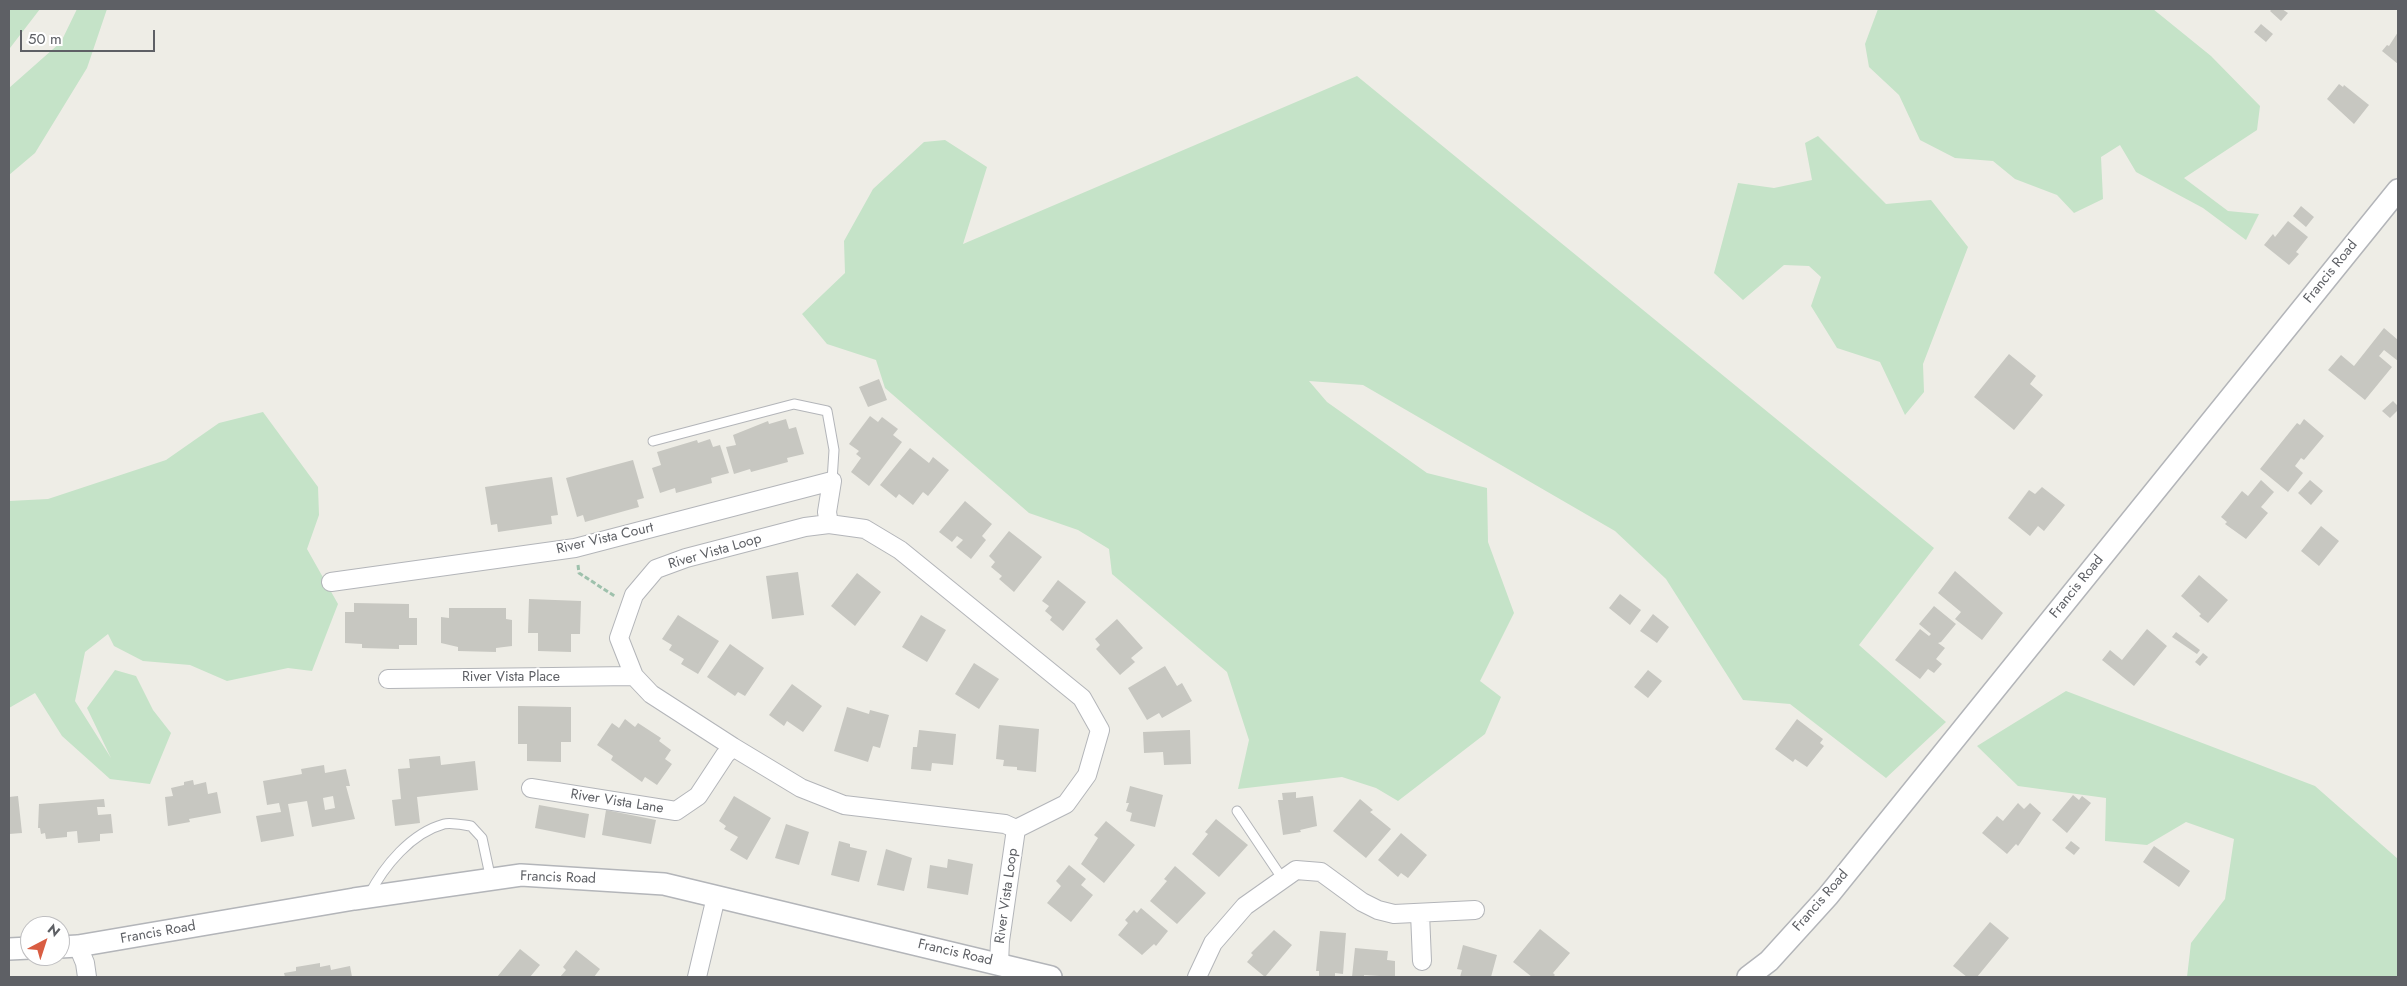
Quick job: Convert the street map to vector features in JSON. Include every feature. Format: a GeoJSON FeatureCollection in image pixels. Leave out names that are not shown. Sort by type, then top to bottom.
{"type":"FeatureCollection","features":[{"type":"Feature","properties":{"kind":"street","name":"Francis Road"},"geometry":{"type":"LineString","coordinates":[[1748,977],[1769,961],[1828,896],[2395,199]]}},
{"type":"Feature","properties":{"kind":"street"},"geometry":{"type":"LineString","coordinates":[[829,524],[827,512],[832,481]]}},
{"type":"Feature","properties":{"kind":"street","name":"River Vista Court"},"geometry":{"type":"LineString","coordinates":[[331,582],[575,548],[832,481]]}},
{"type":"Feature","properties":{"kind":"street","name":"River Vista Loop"},"geometry":{"type":"LineString","coordinates":[[829,524],[865,529],[900,550],[1082,698],[1100,730],[1087,774],[1066,804],[1016,829],[1005,824],[844,805],[801,788],[733,747],[651,694],[634,676],[619,638],[634,595],[656,569],[686,558],[805,527],[829,524]]}},
{"type":"Feature","properties":{"kind":"street","name":"River Vista Place"},"geometry":{"type":"LineString","coordinates":[[388,679],[634,676]]}},
{"type":"Feature","properties":{"kind":"street","name":"River Vista Lane"},"geometry":{"type":"LineString","coordinates":[[531,788],[676,811],[698,796],[725,755],[733,747]]}},
{"type":"Feature","properties":{"kind":"street","name":"River Vista Loop"},"geometry":{"type":"LineString","coordinates":[[999,963],[1000,940],[1016,829]]}},
{"type":"Feature","properties":{"kind":"street"},"geometry":{"type":"LineString","coordinates":[[1196,977],[1213,943],[1245,906],[1289,874],[1321,872],[1362,902],[1378,910],[1394,914],[1475,910]]}},
{"type":"Feature","properties":{"kind":"street","name":"Francis Road"},"geometry":{"type":"LineString","coordinates":[[70,947],[368,897],[521,875],[664,884],[1051,977]]}},
{"type":"Feature","properties":{"kind":"street"},"geometry":{"type":"LineString","coordinates":[[697,977],[716,897]]}},
{"type":"Feature","properties":{"kind":"street"},"geometry":{"type":"LineString","coordinates":[[1420,913],[1422,961]]}},
{"type":"Feature","properties":{"kind":"street"},"geometry":{"type":"LineString","coordinates":[[70,948],[85,963],[87,977]]}},
{"type":"Feature","properties":{"kind":"lane"},"geometry":{"type":"LineString","coordinates":[[653,441],[794,404],[827,411],[834,450],[832,481]]}},
{"type":"Feature","properties":{"kind":"lane"},"geometry":{"type":"LineString","coordinates":[[1237,812],[1289,874]]}},
{"type":"Feature","properties":{"kind":"lane"},"geometry":{"type":"LineString","coordinates":[[368,897],[378,877],[408,842],[444,824],[471,826],[482,838],[491,880]]}},
{"type":"Feature","properties":{"kind":"path"},"geometry":{"type":"LineString","coordinates":[[575,548],[579,573],[618,598]]}},
{"type":"Feature","properties":{"kind":"green space"},"geometry":{"type":"Polygon","coordinates":[[[9,9],[40,9],[10,48],[9,48],[9,9]]]}},
{"type":"Feature","properties":{"kind":"green space"},"geometry":{"type":"Polygon","coordinates":[[[77,9],[107,9],[87,68],[35,153],[9,175],[9,88],[61,42],[77,9]]]}},
{"type":"Feature","properties":{"kind":"green space"},"geometry":{"type":"Polygon","coordinates":[[[1878,9],[2153,9],[2211,56],[2260,106],[2257,130],[2184,178],[2228,211],[2259,214],[2246,240],[2203,208],[2136,172],[2120,145],[2101,157],[2103,199],[2074,213],[2057,195],[2015,179],[1993,161],[1955,158],[1920,140],[1899,95],[1869,67],[1865,44],[1878,9]]]}},
{"type":"Feature","properties":{"kind":"green space"},"geometry":{"type":"Polygon","coordinates":[[[1357,76],[1934,548],[1859,645],[1946,722],[1886,778],[1790,704],[1743,700],[1666,579],[1615,531],[1363,385],[1309,381],[1327,402],[1427,473],[1487,488],[1488,542],[1514,613],[1480,681],[1501,697],[1485,734],[1398,801],[1376,788],[1342,777],[1238,789],[1249,740],[1227,672],[1112,574],[1109,549],[1078,530],[1029,513],[885,388],[876,360],[827,344],[802,314],[845,273],[844,241],[873,189],[924,142],[945,140],[987,167],[963,244],[1357,76]]]}},
{"type":"Feature","properties":{"kind":"green space"},"geometry":{"type":"Polygon","coordinates":[[[1818,136],[1886,204],[1931,200],[1968,247],[1923,364],[1924,392],[1905,415],[1880,362],[1837,348],[1811,306],[1821,277],[1809,266],[1784,265],[1743,300],[1714,273],[1738,183],[1774,188],[1812,180],[1805,143],[1818,136]]]}},
{"type":"Feature","properties":{"kind":"green space"},"geometry":{"type":"Polygon","coordinates":[[[263,412],[318,487],[319,515],[307,549],[338,604],[312,671],[288,668],[227,681],[190,665],[143,661],[114,646],[108,634],[85,652],[75,701],[111,758],[87,708],[115,670],[136,676],[153,710],[171,733],[150,784],[110,779],[62,736],[35,693],[9,708],[9,501],[48,499],[166,460],[219,423],[263,412]]]}},
{"type":"Feature","properties":{"kind":"green space"},"geometry":{"type":"Polygon","coordinates":[[[2066,691],[2315,786],[2398,859],[2398,977],[2187,977],[2191,943],[2225,899],[2234,839],[2186,822],[2147,845],[2105,841],[2106,798],[2018,786],[1977,746],[2066,691]]]}},
{"type":"Feature","properties":{"kind":"building"},"geometry":{"type":"Polygon","coordinates":[[[2272,9],[2282,9],[2288,13],[2281,21],[2270,11],[2272,9]]]}},
{"type":"Feature","properties":{"kind":"building"},"geometry":{"type":"Polygon","coordinates":[[[2261,24],[2273,34],[2266,42],[2254,32],[2261,24]]]}},
{"type":"Feature","properties":{"kind":"building"},"geometry":{"type":"Polygon","coordinates":[[[2398,32],[2398,64],[2382,51],[2387,45],[2389,46],[2398,32]]]}},
{"type":"Feature","properties":{"kind":"building"},"geometry":{"type":"Polygon","coordinates":[[[2339,84],[2343,87],[2344,85],[2369,105],[2354,124],[2327,99],[2339,84]]]}},
{"type":"Feature","properties":{"kind":"building"},"geometry":{"type":"Polygon","coordinates":[[[2301,206],[2314,217],[2306,227],[2293,216],[2301,206]]]}},
{"type":"Feature","properties":{"kind":"building"},"geometry":{"type":"Polygon","coordinates":[[[2288,221],[2308,237],[2296,252],[2299,254],[2289,265],[2264,245],[2273,234],[2275,237],[2288,221]]]}},
{"type":"Feature","properties":{"kind":"building"},"geometry":{"type":"Polygon","coordinates":[[[2384,328],[2398,340],[2398,361],[2384,350],[2379,356],[2392,367],[2365,400],[2328,370],[2341,355],[2354,366],[2384,328]]]}},
{"type":"Feature","properties":{"kind":"building"},"geometry":{"type":"Polygon","coordinates":[[[2009,354],[2036,376],[2030,384],[2043,395],[2014,430],[1974,397],[2009,354]]]}},
{"type":"Feature","properties":{"kind":"building"},"geometry":{"type":"Polygon","coordinates":[[[879,379],[887,400],[868,407],[859,387],[879,379]]]}},
{"type":"Feature","properties":{"kind":"building"},"geometry":{"type":"Polygon","coordinates":[[[2393,401],[2398,406],[2398,410],[2390,418],[2382,411],[2393,401]]]}},
{"type":"Feature","properties":{"kind":"building"},"geometry":{"type":"Polygon","coordinates":[[[870,416],[878,422],[882,417],[898,429],[893,435],[902,442],[869,486],[851,472],[861,458],[856,454],[859,451],[849,444],[870,416]]]}},
{"type":"Feature","properties":{"kind":"building"},"geometry":{"type":"Polygon","coordinates":[[[786,419],[789,429],[796,427],[804,454],[787,458],[788,462],[751,472],[750,469],[734,474],[726,447],[736,445],[733,435],[768,421],[769,424],[786,419]]]}},
{"type":"Feature","properties":{"kind":"building"},"geometry":{"type":"Polygon","coordinates":[[[2304,419],[2324,436],[2304,460],[2301,458],[2295,466],[2303,473],[2288,492],[2260,469],[2297,423],[2300,425],[2304,419]]]}},
{"type":"Feature","properties":{"kind":"building"},"geometry":{"type":"Polygon","coordinates":[[[710,439],[713,447],[720,445],[729,473],[711,478],[712,483],[676,493],[675,488],[660,493],[652,468],[661,465],[657,452],[697,440],[698,443],[710,439]]]}},
{"type":"Feature","properties":{"kind":"building"},"geometry":{"type":"Polygon","coordinates":[[[910,448],[929,463],[933,457],[949,470],[928,496],[923,492],[913,505],[899,494],[896,498],[880,485],[910,448]]]}},
{"type":"Feature","properties":{"kind":"building"},"geometry":{"type":"Polygon","coordinates":[[[633,460],[644,498],[637,500],[639,507],[585,522],[583,515],[577,517],[566,478],[633,460]]]}},
{"type":"Feature","properties":{"kind":"building"},"geometry":{"type":"Polygon","coordinates":[[[552,477],[558,515],[551,516],[552,524],[498,532],[497,524],[491,525],[485,487],[552,477]]]}},
{"type":"Feature","properties":{"kind":"building"},"geometry":{"type":"Polygon","coordinates":[[[2261,480],[2274,492],[2261,507],[2268,513],[2246,539],[2225,524],[2227,522],[2221,517],[2242,491],[2248,496],[2261,480]]]}},
{"type":"Feature","properties":{"kind":"building"},"geometry":{"type":"Polygon","coordinates":[[[2310,480],[2323,491],[2311,505],[2298,493],[2310,480]]]}},
{"type":"Feature","properties":{"kind":"building"},"geometry":{"type":"Polygon","coordinates":[[[2042,487],[2065,505],[2044,531],[2038,526],[2030,536],[2008,518],[2029,490],[2035,494],[2042,487]]]}},
{"type":"Feature","properties":{"kind":"building"},"geometry":{"type":"Polygon","coordinates":[[[965,501],[992,524],[982,536],[986,540],[971,559],[956,547],[963,540],[957,536],[952,542],[939,532],[965,501]]]}},
{"type":"Feature","properties":{"kind":"building"},"geometry":{"type":"Polygon","coordinates":[[[2321,526],[2339,541],[2319,566],[2301,551],[2321,526]]]}},
{"type":"Feature","properties":{"kind":"building"},"geometry":{"type":"Polygon","coordinates":[[[1009,531],[1042,557],[1014,592],[999,579],[1002,576],[991,567],[995,562],[989,556],[1009,531]]]}},
{"type":"Feature","properties":{"kind":"building"},"geometry":{"type":"Polygon","coordinates":[[[1955,571],[2003,613],[1982,640],[1955,619],[1961,612],[1938,593],[1955,571]]]}},
{"type":"Feature","properties":{"kind":"building"},"geometry":{"type":"Polygon","coordinates":[[[798,572],[804,615],[772,619],[766,576],[798,572]]]}},
{"type":"Feature","properties":{"kind":"building"},"geometry":{"type":"Polygon","coordinates":[[[857,573],[881,592],[855,626],[831,606],[857,573]]]}},
{"type":"Feature","properties":{"kind":"building"},"geometry":{"type":"Polygon","coordinates":[[[2199,575],[2228,600],[2208,623],[2181,596],[2199,575]]]}},
{"type":"Feature","properties":{"kind":"building"},"geometry":{"type":"Polygon","coordinates":[[[1058,580],[1086,602],[1063,631],[1050,620],[1052,617],[1045,611],[1049,606],[1042,601],[1058,580]]]}},
{"type":"Feature","properties":{"kind":"building"},"geometry":{"type":"Polygon","coordinates":[[[1620,594],[1641,610],[1630,625],[1609,608],[1620,594]]]}},
{"type":"Feature","properties":{"kind":"building"},"geometry":{"type":"Polygon","coordinates":[[[529,599],[581,601],[580,634],[571,634],[571,652],[538,651],[538,633],[528,633],[529,599]]]}},
{"type":"Feature","properties":{"kind":"building"},"geometry":{"type":"Polygon","coordinates":[[[354,603],[409,604],[409,618],[417,618],[417,645],[399,645],[399,649],[362,648],[362,644],[345,643],[345,612],[354,612],[354,603]]]}},
{"type":"Feature","properties":{"kind":"building"},"geometry":{"type":"Polygon","coordinates":[[[1934,606],[1956,624],[1938,643],[1945,648],[1936,659],[1942,664],[1934,673],[1928,669],[1920,679],[1895,660],[1920,629],[1929,636],[1931,634],[1919,624],[1934,606]]]}},
{"type":"Feature","properties":{"kind":"building"},"geometry":{"type":"Polygon","coordinates":[[[449,608],[506,608],[506,619],[512,620],[512,646],[496,648],[496,652],[458,651],[458,647],[441,643],[441,617],[449,618],[449,608]]]}},
{"type":"Feature","properties":{"kind":"building"},"geometry":{"type":"Polygon","coordinates":[[[1653,614],[1669,627],[1657,643],[1640,631],[1653,614]]]}},
{"type":"Feature","properties":{"kind":"building"},"geometry":{"type":"Polygon","coordinates":[[[678,615],[719,641],[698,674],[681,664],[684,659],[669,650],[672,645],[662,639],[678,615]]]}},
{"type":"Feature","properties":{"kind":"building"},"geometry":{"type":"Polygon","coordinates":[[[921,615],[946,630],[927,662],[902,647],[921,615]]]}},
{"type":"Feature","properties":{"kind":"building"},"geometry":{"type":"Polygon","coordinates":[[[1117,619],[1143,648],[1131,658],[1135,662],[1120,675],[1096,649],[1100,645],[1095,639],[1117,619]]]}},
{"type":"Feature","properties":{"kind":"building"},"geometry":{"type":"Polygon","coordinates":[[[2147,629],[2167,646],[2134,686],[2102,660],[2110,650],[2122,660],[2147,629]]]}},
{"type":"Feature","properties":{"kind":"building"},"geometry":{"type":"Polygon","coordinates":[[[2176,632],[2200,650],[2197,654],[2172,637],[2176,632]]]}},
{"type":"Feature","properties":{"kind":"building"},"geometry":{"type":"Polygon","coordinates":[[[730,644],[764,668],[745,696],[738,692],[735,696],[707,677],[730,644]]]}},
{"type":"Feature","properties":{"kind":"building"},"geometry":{"type":"Polygon","coordinates":[[[2203,653],[2208,657],[2200,666],[2195,662],[2203,653]]]}},
{"type":"Feature","properties":{"kind":"building"},"geometry":{"type":"Polygon","coordinates":[[[974,663],[999,679],[979,709],[955,694],[974,663]]]}},
{"type":"Feature","properties":{"kind":"building"},"geometry":{"type":"Polygon","coordinates":[[[1165,666],[1177,686],[1182,683],[1192,701],[1162,718],[1159,713],[1147,720],[1128,688],[1165,666]]]}},
{"type":"Feature","properties":{"kind":"building"},"geometry":{"type":"Polygon","coordinates":[[[1648,670],[1662,681],[1648,698],[1634,687],[1648,670]]]}},
{"type":"Feature","properties":{"kind":"building"},"geometry":{"type":"Polygon","coordinates":[[[792,684],[822,706],[803,732],[787,721],[784,726],[769,715],[792,684]]]}},
{"type":"Feature","properties":{"kind":"building"},"geometry":{"type":"Polygon","coordinates":[[[518,706],[571,707],[571,742],[561,742],[561,762],[527,761],[527,744],[518,744],[518,706]]]}},
{"type":"Feature","properties":{"kind":"building"},"geometry":{"type":"Polygon","coordinates":[[[847,707],[869,714],[870,710],[889,715],[880,748],[873,746],[868,762],[834,751],[847,707]]]}},
{"type":"Feature","properties":{"kind":"building"},"geometry":{"type":"Polygon","coordinates":[[[625,719],[635,727],[638,723],[661,738],[659,741],[671,750],[665,759],[672,764],[657,785],[645,777],[642,782],[611,760],[613,756],[597,745],[612,723],[619,728],[625,719]]]}},
{"type":"Feature","properties":{"kind":"building"},"geometry":{"type":"Polygon","coordinates":[[[1797,719],[1823,739],[1820,743],[1824,746],[1807,767],[1795,759],[1793,762],[1775,749],[1797,719]]]}},
{"type":"Feature","properties":{"kind":"building"},"geometry":{"type":"Polygon","coordinates":[[[999,725],[1039,729],[1036,772],[1017,770],[1017,767],[1003,766],[1004,760],[996,759],[999,725]]]}},
{"type":"Feature","properties":{"kind":"building"},"geometry":{"type":"Polygon","coordinates":[[[919,730],[956,734],[953,765],[932,763],[931,771],[911,769],[913,747],[917,747],[919,730]]]}},
{"type":"Feature","properties":{"kind":"building"},"geometry":{"type":"Polygon","coordinates":[[[1190,730],[1191,764],[1164,765],[1163,752],[1144,753],[1143,732],[1190,730]]]}},
{"type":"Feature","properties":{"kind":"building"},"geometry":{"type":"Polygon","coordinates":[[[440,756],[441,765],[475,761],[478,790],[417,797],[420,823],[395,826],[392,800],[401,799],[398,769],[410,768],[409,759],[440,756]]]}},
{"type":"Feature","properties":{"kind":"building"},"geometry":{"type":"Polygon","coordinates":[[[324,765],[325,773],[346,769],[350,786],[346,786],[355,819],[312,827],[307,801],[288,804],[294,836],[261,842],[256,816],[281,812],[279,803],[267,805],[263,781],[302,774],[301,769],[324,765]],[[333,796],[323,798],[325,810],[335,808],[333,796]]]}},
{"type":"Feature","properties":{"kind":"building"},"geometry":{"type":"Polygon","coordinates":[[[193,780],[194,785],[206,782],[208,794],[217,792],[221,813],[189,819],[190,822],[168,826],[165,797],[173,796],[171,788],[184,785],[184,782],[193,780]]]}},
{"type":"Feature","properties":{"kind":"building"},"geometry":{"type":"Polygon","coordinates":[[[1130,786],[1163,795],[1155,827],[1130,821],[1132,813],[1126,811],[1129,803],[1126,803],[1130,786]]]}},
{"type":"Feature","properties":{"kind":"building"},"geometry":{"type":"Polygon","coordinates":[[[1296,792],[1296,798],[1313,796],[1317,826],[1300,830],[1301,832],[1283,835],[1278,800],[1283,800],[1282,793],[1296,792]]]}},
{"type":"Feature","properties":{"kind":"building"},"geometry":{"type":"Polygon","coordinates":[[[2073,795],[2079,800],[2082,796],[2091,803],[2067,833],[2052,820],[2073,795]]]}},
{"type":"Feature","properties":{"kind":"building"},"geometry":{"type":"Polygon","coordinates":[[[18,796],[22,833],[9,834],[9,797],[18,796]]]}},
{"type":"Feature","properties":{"kind":"building"},"geometry":{"type":"Polygon","coordinates":[[[734,796],[771,818],[747,860],[730,850],[738,837],[724,829],[726,826],[719,821],[734,796]]]}},
{"type":"Feature","properties":{"kind":"building"},"geometry":{"type":"Polygon","coordinates":[[[104,799],[105,807],[97,807],[98,815],[111,814],[113,833],[100,834],[100,841],[78,843],[77,831],[67,832],[67,837],[46,839],[45,833],[41,834],[40,828],[38,828],[39,804],[104,799]]]}},
{"type":"Feature","properties":{"kind":"building"},"geometry":{"type":"Polygon","coordinates":[[[1360,799],[1373,810],[1370,812],[1391,829],[1366,858],[1333,831],[1360,799]]]}},
{"type":"Feature","properties":{"kind":"building"},"geometry":{"type":"Polygon","coordinates":[[[2018,803],[2024,809],[2030,803],[2041,813],[2018,846],[2016,844],[2007,854],[1982,833],[1997,816],[2003,821],[2018,803]]]}},
{"type":"Feature","properties":{"kind":"building"},"geometry":{"type":"Polygon","coordinates":[[[539,805],[589,814],[585,838],[535,828],[539,805]]]}},
{"type":"Feature","properties":{"kind":"building"},"geometry":{"type":"Polygon","coordinates":[[[606,810],[656,820],[651,844],[602,835],[606,810]]]}},
{"type":"Feature","properties":{"kind":"building"},"geometry":{"type":"Polygon","coordinates":[[[1216,819],[1248,845],[1219,877],[1192,854],[1208,834],[1205,832],[1216,819]]]}},
{"type":"Feature","properties":{"kind":"building"},"geometry":{"type":"Polygon","coordinates":[[[1106,821],[1135,845],[1104,883],[1081,864],[1098,838],[1094,835],[1106,821]]]}},
{"type":"Feature","properties":{"kind":"building"},"geometry":{"type":"Polygon","coordinates":[[[786,824],[809,832],[799,865],[775,858],[786,824]]]}},
{"type":"Feature","properties":{"kind":"building"},"geometry":{"type":"Polygon","coordinates":[[[1401,833],[1427,855],[1408,878],[1401,873],[1398,877],[1378,860],[1401,833]]]}},
{"type":"Feature","properties":{"kind":"building"},"geometry":{"type":"Polygon","coordinates":[[[839,841],[850,844],[850,847],[867,851],[859,882],[831,875],[839,841]]]}},
{"type":"Feature","properties":{"kind":"building"},"geometry":{"type":"Polygon","coordinates":[[[2071,841],[2080,848],[2074,855],[2065,848],[2071,841]]]}},
{"type":"Feature","properties":{"kind":"building"},"geometry":{"type":"Polygon","coordinates":[[[2154,846],[2190,871],[2179,887],[2143,862],[2154,846]]]}},
{"type":"Feature","properties":{"kind":"building"},"geometry":{"type":"Polygon","coordinates":[[[886,849],[912,858],[904,891],[877,885],[886,849]]]}},
{"type":"Feature","properties":{"kind":"building"},"geometry":{"type":"Polygon","coordinates":[[[948,859],[973,864],[968,895],[927,888],[930,865],[947,868],[948,859]]]}},
{"type":"Feature","properties":{"kind":"building"},"geometry":{"type":"Polygon","coordinates":[[[1069,865],[1086,879],[1081,885],[1093,895],[1071,922],[1047,903],[1061,886],[1056,881],[1069,865]]]}},
{"type":"Feature","properties":{"kind":"building"},"geometry":{"type":"Polygon","coordinates":[[[1175,866],[1206,893],[1177,924],[1150,901],[1167,881],[1164,879],[1175,866]]]}},
{"type":"Feature","properties":{"kind":"building"},"geometry":{"type":"Polygon","coordinates":[[[1141,908],[1168,931],[1156,946],[1154,944],[1142,955],[1118,935],[1128,923],[1125,920],[1134,910],[1137,913],[1141,908]]]}},
{"type":"Feature","properties":{"kind":"building"},"geometry":{"type":"Polygon","coordinates":[[[1990,922],[2009,938],[1977,977],[1967,977],[1953,966],[1990,922]]]}},
{"type":"Feature","properties":{"kind":"building"},"geometry":{"type":"Polygon","coordinates":[[[1540,929],[1570,953],[1553,973],[1555,975],[1553,977],[1532,977],[1513,962],[1540,929]]]}},
{"type":"Feature","properties":{"kind":"building"},"geometry":{"type":"Polygon","coordinates":[[[1274,930],[1292,945],[1265,977],[1247,962],[1253,955],[1251,953],[1274,930]]]}},
{"type":"Feature","properties":{"kind":"building"},"geometry":{"type":"Polygon","coordinates":[[[1320,931],[1346,933],[1343,974],[1335,973],[1335,977],[1319,976],[1319,971],[1316,971],[1320,931]]]}},
{"type":"Feature","properties":{"kind":"building"},"geometry":{"type":"Polygon","coordinates":[[[1463,945],[1497,955],[1491,977],[1460,977],[1462,970],[1457,969],[1463,945]]]}},
{"type":"Feature","properties":{"kind":"building"},"geometry":{"type":"Polygon","coordinates":[[[1355,948],[1388,951],[1387,960],[1395,961],[1395,977],[1364,975],[1364,977],[1352,977],[1355,948]]]}},
{"type":"Feature","properties":{"kind":"building"},"geometry":{"type":"Polygon","coordinates":[[[520,949],[540,965],[530,977],[497,977],[520,949]]]}},
{"type":"Feature","properties":{"kind":"building"},"geometry":{"type":"Polygon","coordinates":[[[576,950],[600,969],[594,977],[560,977],[566,970],[563,967],[576,950]]]}},
{"type":"Feature","properties":{"kind":"building"},"geometry":{"type":"Polygon","coordinates":[[[320,963],[320,967],[330,965],[331,970],[350,966],[352,977],[285,977],[284,973],[296,971],[296,967],[320,963]]]}}]}
